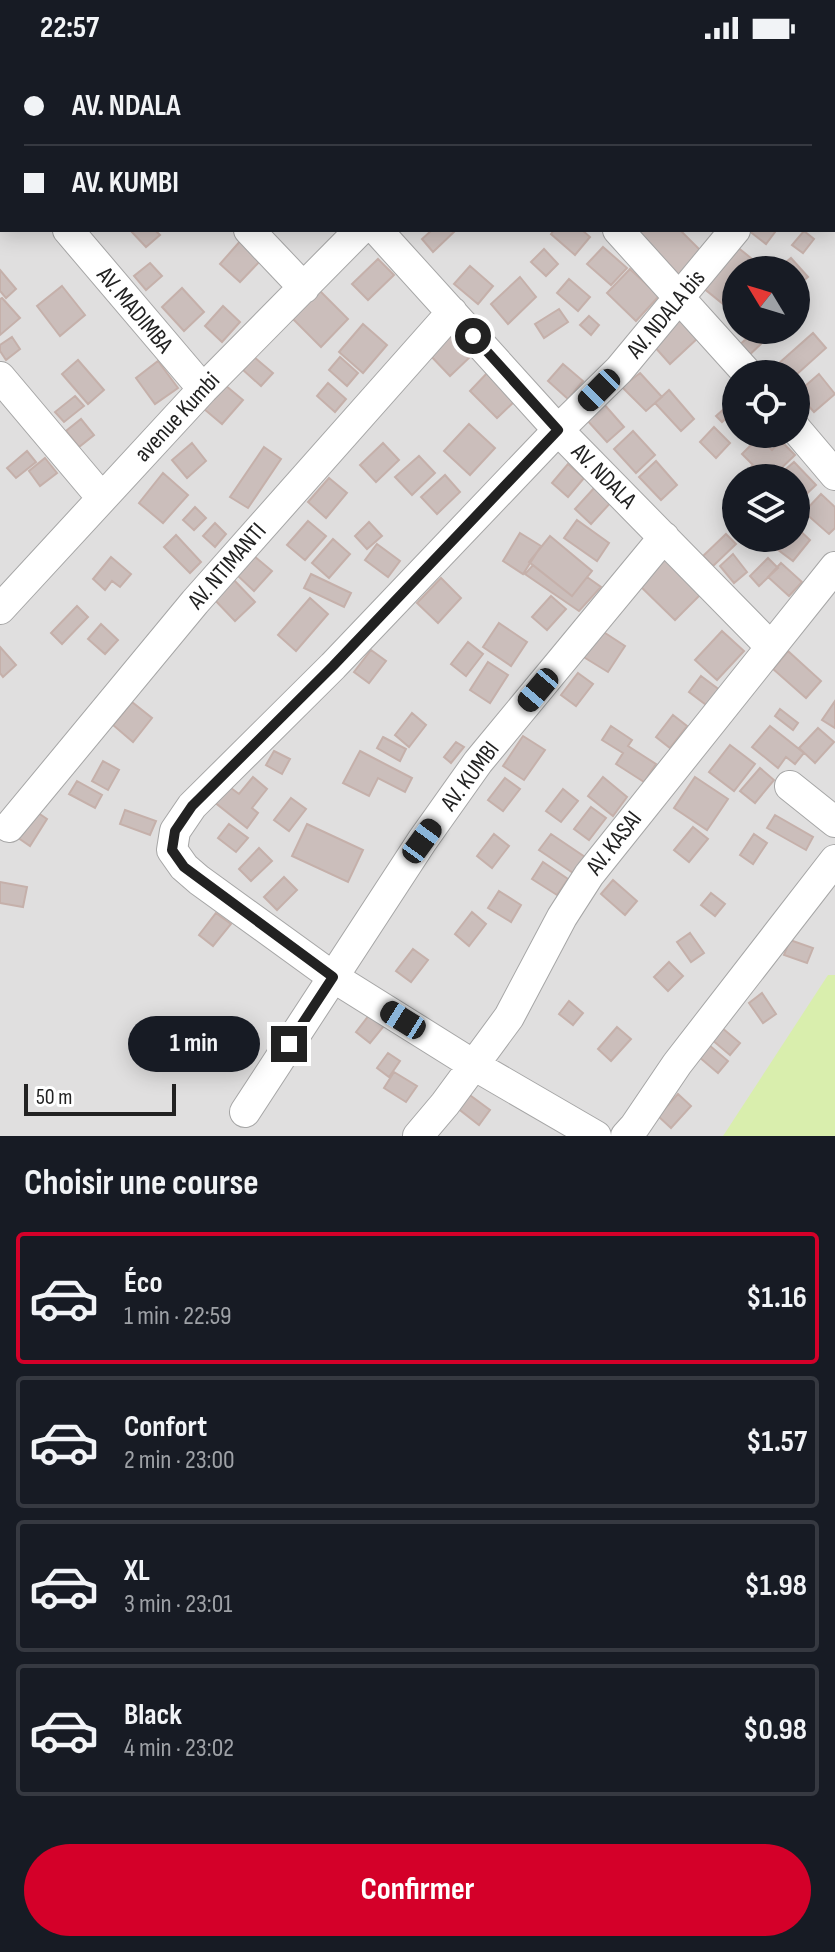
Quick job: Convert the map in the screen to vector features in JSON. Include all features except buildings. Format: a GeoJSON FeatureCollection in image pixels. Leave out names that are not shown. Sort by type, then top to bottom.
{"type":"FeatureCollection","features":[{"type":"Feature","properties":{"kind":"street","name":"AV. MADIMBA"},"geometry":{"type":"LineString","coordinates":[[70,232],[203,389]]}},
{"type":"Feature","properties":{"kind":"street"},"geometry":{"type":"LineString","coordinates":[[251,232],[304,288]]}},
{"type":"Feature","properties":{"kind":"street","name":"avenue Kumbi"},"geometry":{"type":"LineString","coordinates":[[0,609],[203,389],[358,232]]}},
{"type":"Feature","properties":{"kind":"street","name":"AV. NDALA"},"geometry":{"type":"LineString","coordinates":[[379,232],[558,430],[771,647]]}},
{"type":"Feature","properties":{"kind":"street"},"geometry":{"type":"LineString","coordinates":[[620,232],[735,360]]}},
{"type":"Feature","properties":{"kind":"street","name":"AV. NDALA bis"},"geometry":{"type":"LineString","coordinates":[[333,977],[184,867],[172,850],[175,831],[192,806],[333,666],[619,370],[733,232]]}},
{"type":"Feature","properties":{"kind":"street","name":"AV. NTIMANTI"},"geometry":{"type":"LineString","coordinates":[[9,827],[195,602],[452,312]]}},
{"type":"Feature","properties":{"kind":"street"},"geometry":{"type":"LineString","coordinates":[[0,377],[102,498]]}},
{"type":"Feature","properties":{"kind":"street"},"geometry":{"type":"LineString","coordinates":[[810,446],[835,475]]}},
{"type":"Feature","properties":{"kind":"street","name":"AV. KUMBI"},"geometry":{"type":"LineString","coordinates":[[245,1112],[422,841],[478,762],[664,537]]}},
{"type":"Feature","properties":{"kind":"street","name":"AV. KASAI"},"geometry":{"type":"LineString","coordinates":[[418,1136],[509,1017],[562,917],[589,875],[835,567]]}},
{"type":"Feature","properties":{"kind":"street"},"geometry":{"type":"LineString","coordinates":[[790,786],[835,822]]}},
{"type":"Feature","properties":{"kind":"street"},"geometry":{"type":"LineString","coordinates":[[626,1136],[677,1064],[835,860]]}},
{"type":"Feature","properties":{"kind":"street"},"geometry":{"type":"LineString","coordinates":[[333,977],[472,1064],[596,1136]]}},
{"type":"Feature","properties":{"kind":"shaded area"},"geometry":{"type":"Polygon","coordinates":[[[0,232],[835,232],[835,1136],[0,1136],[0,232]]]}},
{"type":"Feature","properties":{"kind":"green space"},"geometry":{"type":"Polygon","coordinates":[[[828,975],[835,975],[835,1136],[723,1136],[828,975]]]}},
{"type":"Feature","properties":{"kind":"route"},"geometry":{"type":"LineString","coordinates":[[289,1044],[333,977],[184,867],[172,850],[175,831],[192,806],[333,666],[558,430],[473,336]]}}]}
